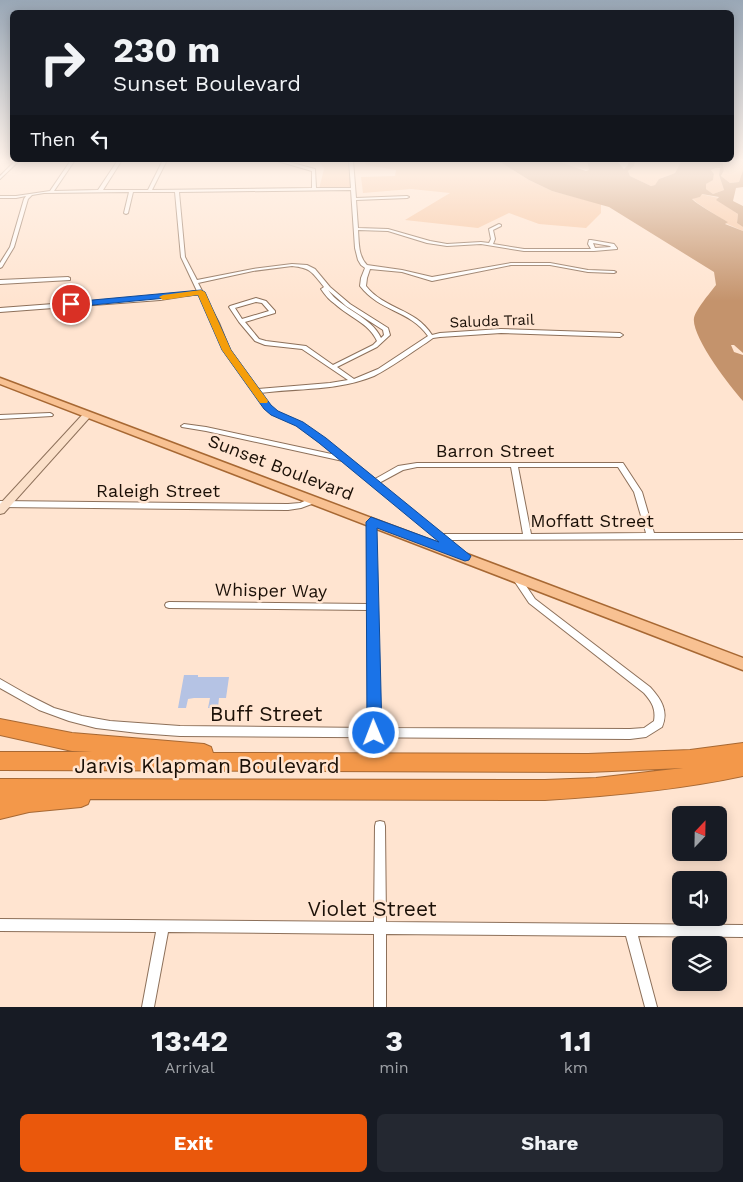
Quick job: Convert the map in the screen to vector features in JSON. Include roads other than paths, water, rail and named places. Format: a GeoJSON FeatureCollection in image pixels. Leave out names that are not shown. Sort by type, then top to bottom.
{"type":"FeatureCollection","features":[{"type":"Feature","properties":{"kind":"highway"},"geometry":{"type":"LineString","coordinates":[[0,727],[72,742],[294,761]]}},
{"type":"Feature","properties":{"kind":"highway","name":"Jarvis Klapman Boulevard"},"geometry":{"type":"LineString","coordinates":[[0,761],[588,763],[690,759],[743,752]]}},
{"type":"Feature","properties":{"kind":"highway","name":"Jarvis Klapman Boulevard"},"geometry":{"type":"LineString","coordinates":[[0,789],[545,790],[596,787],[706,775],[743,767]]}},
{"type":"Feature","properties":{"kind":"highway"},"geometry":{"type":"LineString","coordinates":[[0,809],[29,802],[152,789]]}},
{"type":"Feature","properties":{"kind":"main road","name":"Sunset Boulevard"},"geometry":{"type":"LineString","coordinates":[[0,381],[465,556],[716,654],[743,662]]}},
{"type":"Feature","properties":{"kind":"street"},"geometry":{"type":"LineString","coordinates":[[0,267],[12,247],[24,207]]}},
{"type":"Feature","properties":{"kind":"street"},"geometry":{"type":"LineString","coordinates":[[126,213],[127,207]]}},
{"type":"Feature","properties":{"kind":"street"},"geometry":{"type":"LineString","coordinates":[[178,207],[183,257],[227,350],[271,410],[299,424],[465,556]]}},
{"type":"Feature","properties":{"kind":"street"},"geometry":{"type":"LineString","coordinates":[[354,207],[359,258],[368,267],[402,271],[432,279],[511,264],[550,264],[588,271],[614,272]]}},
{"type":"Feature","properties":{"kind":"street"},"geometry":{"type":"LineString","coordinates":[[491,244],[493,239],[490,228],[499,225]]}},
{"type":"Feature","properties":{"kind":"street"},"geometry":{"type":"LineString","coordinates":[[355,229],[388,230],[443,245],[491,244],[528,250],[594,250]]}},
{"type":"Feature","properties":{"kind":"street"},"geometry":{"type":"LineString","coordinates":[[195,282],[253,270],[301,265],[313,270],[348,305],[386,329],[387,335],[375,346],[333,367]]}},
{"type":"Feature","properties":{"kind":"street"},"geometry":{"type":"LineString","coordinates":[[368,267],[364,278],[364,288],[377,299],[422,322],[431,337]]}},
{"type":"Feature","properties":{"kind":"street"},"geometry":{"type":"LineString","coordinates":[[0,282],[68,279]]}},
{"type":"Feature","properties":{"kind":"street"},"geometry":{"type":"LineString","coordinates":[[327,286],[324,289],[327,294],[340,307],[371,326],[378,335],[380,342]]}},
{"type":"Feature","properties":{"kind":"street"},"geometry":{"type":"LineString","coordinates":[[0,310],[160,298],[201,292]]}},
{"type":"Feature","properties":{"kind":"street"},"geometry":{"type":"LineString","coordinates":[[241,321],[273,312],[264,302],[256,300],[232,307],[241,321],[255,338],[261,342],[304,347],[353,380]]}},
{"type":"Feature","properties":{"kind":"street","name":"Saluda Trail"},"geometry":{"type":"LineString","coordinates":[[257,391],[319,386],[353,380],[374,373],[431,337],[458,333],[501,331],[620,335]]}},
{"type":"Feature","properties":{"kind":"street"},"geometry":{"type":"LineString","coordinates":[[0,417],[50,415]]}},
{"type":"Feature","properties":{"kind":"street"},"geometry":{"type":"LineString","coordinates":[[2,506],[88,415]]}},
{"type":"Feature","properties":{"kind":"street"},"geometry":{"type":"LineString","coordinates":[[184,426],[206,429],[344,459]]}},
{"type":"Feature","properties":{"kind":"street","name":"Barron Street"},"geometry":{"type":"LineString","coordinates":[[374,482],[396,470],[411,465],[620,465],[638,492],[651,536]]}},
{"type":"Feature","properties":{"kind":"street"},"geometry":{"type":"LineString","coordinates":[[514,465],[528,537]]}},
{"type":"Feature","properties":{"kind":"street","name":"Raleigh Street"},"geometry":{"type":"LineString","coordinates":[[2,506],[288,507],[314,500]]}},
{"type":"Feature","properties":{"kind":"street"},"geometry":{"type":"LineString","coordinates":[[371,522],[374,733]]}},
{"type":"Feature","properties":{"kind":"street","name":"Moffatt Street"},"geometry":{"type":"LineString","coordinates":[[442,537],[743,536]]}},
{"type":"Feature","properties":{"kind":"street","name":"Buff Street"},"geometry":{"type":"LineString","coordinates":[[0,683],[30,701],[64,716],[102,723],[180,731],[630,734],[646,732],[659,724],[661,712],[657,703],[646,690],[532,601],[515,576]]}},
{"type":"Feature","properties":{"kind":"street","name":"Whisper Way"},"geometry":{"type":"LineString","coordinates":[[168,605],[373,607]]}},
{"type":"Feature","properties":{"kind":"street"},"geometry":{"type":"LineString","coordinates":[[380,826],[380,1007]]}},
{"type":"Feature","properties":{"kind":"street","name":"Violet Street"},"geometry":{"type":"LineString","coordinates":[[0,925],[743,931]]}},
{"type":"Feature","properties":{"kind":"street"},"geometry":{"type":"LineString","coordinates":[[148,1007],[163,926]]}},
{"type":"Feature","properties":{"kind":"street"},"geometry":{"type":"LineString","coordinates":[[630,930],[651,1007]]}}]}
